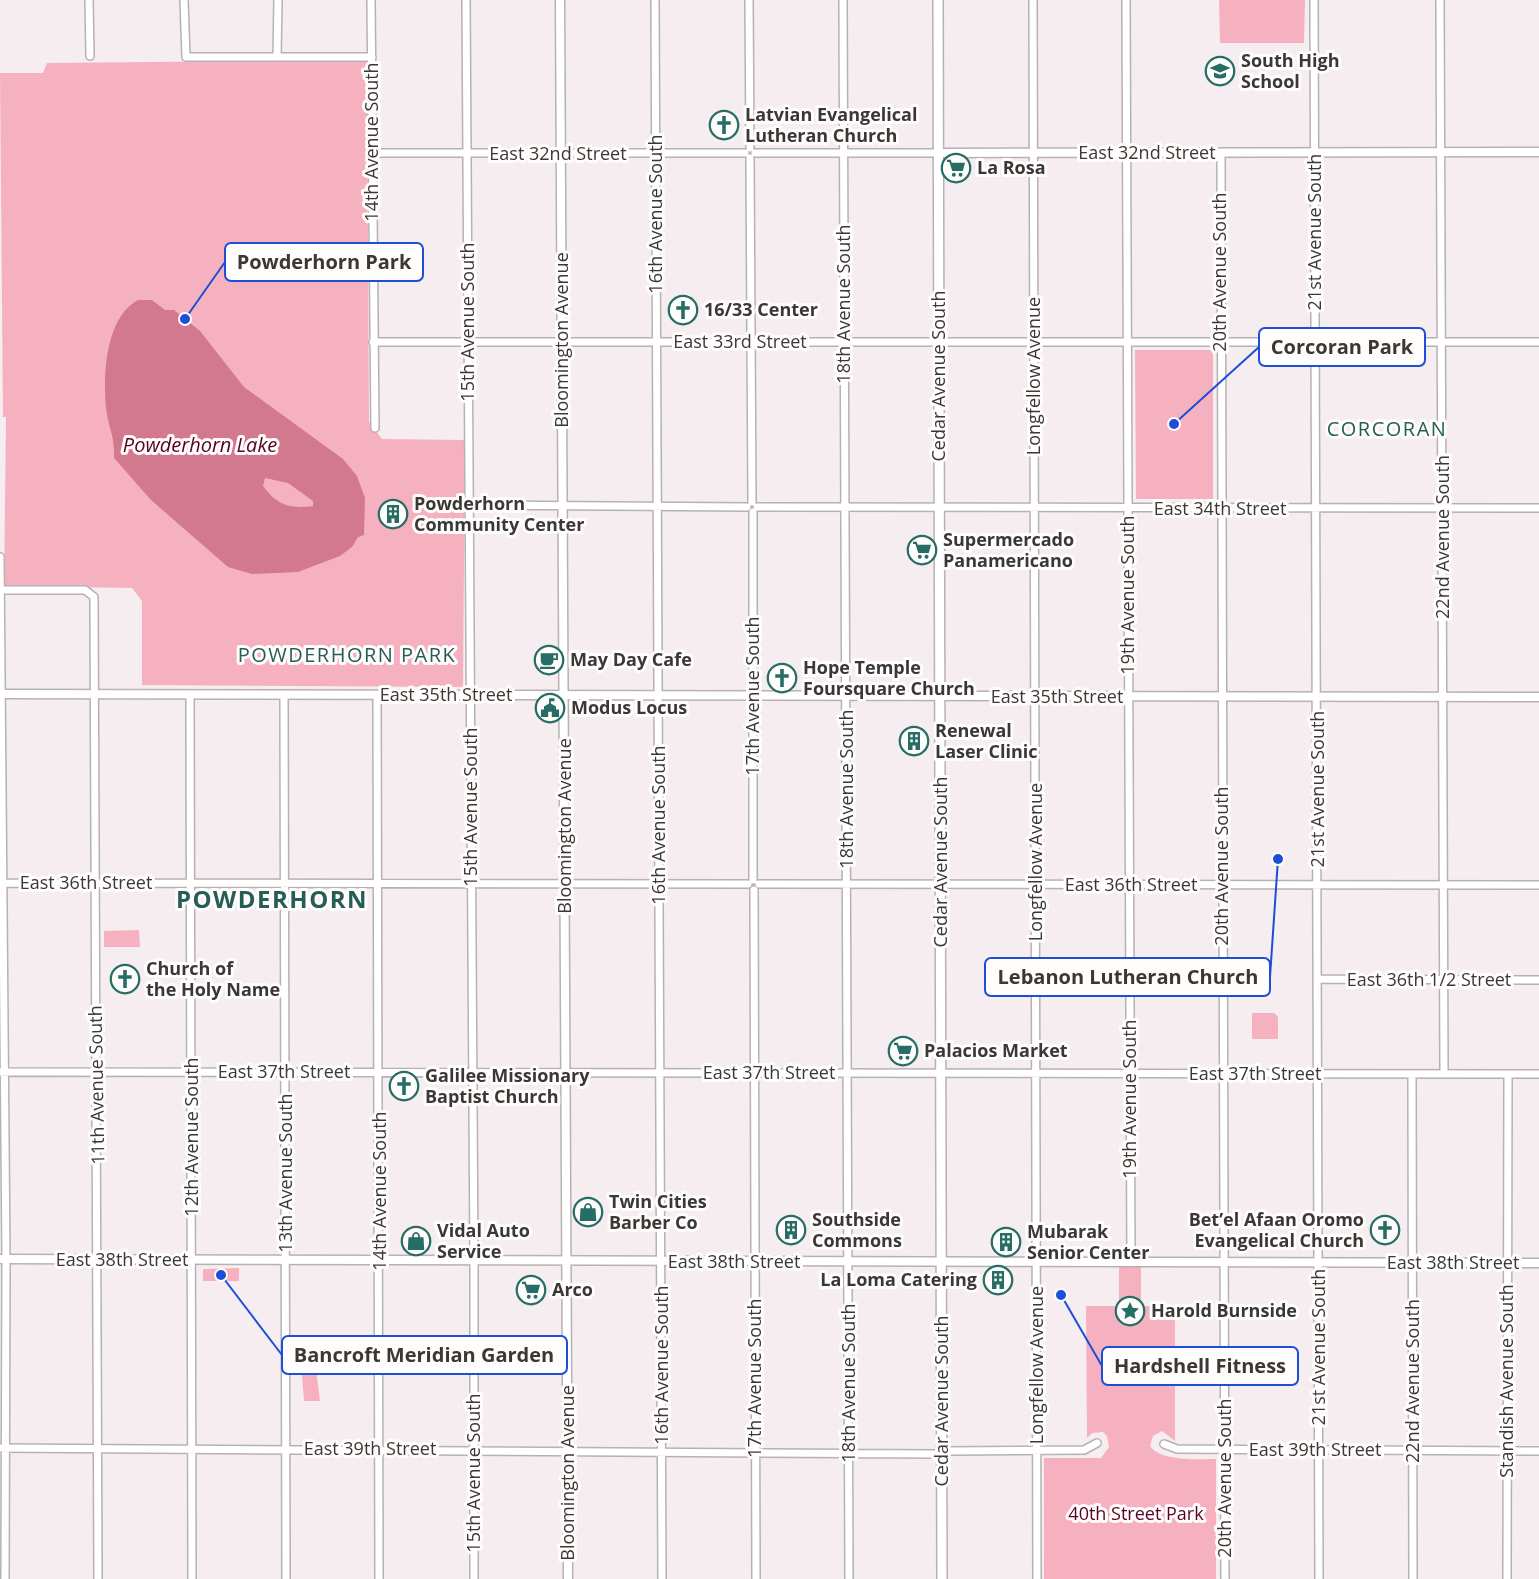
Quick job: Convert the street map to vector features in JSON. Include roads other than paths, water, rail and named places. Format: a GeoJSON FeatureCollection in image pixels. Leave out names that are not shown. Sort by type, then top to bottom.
{"type":"FeatureCollection","features":[{"type":"Feature","properties":{"kind":"main road","name":"Cedar Avenue South"},"geometry":{"type":"LineString","coordinates":[[938,0],[942,1579]]}},
{"type":"Feature","properties":{"kind":"street"},"geometry":{"type":"LineString","coordinates":[[89,0],[90,56]]}},
{"type":"Feature","properties":{"kind":"street"},"geometry":{"type":"LineString","coordinates":[[184,0],[186,57],[372,57]]}},
{"type":"Feature","properties":{"kind":"street"},"geometry":{"type":"LineString","coordinates":[[277,57],[278,0]]}},
{"type":"Feature","properties":{"kind":"street","name":"14th Avenue South"},"geometry":{"type":"LineString","coordinates":[[371,0],[375,428]]}},
{"type":"Feature","properties":{"kind":"street","name":"15th Avenue South"},"geometry":{"type":"LineString","coordinates":[[466,0],[474,1579]]}},
{"type":"Feature","properties":{"kind":"street","name":"Bloomington Avenue"},"geometry":{"type":"LineString","coordinates":[[560,0],[568,1579]]}},
{"type":"Feature","properties":{"kind":"street","name":"16th Avenue South"},"geometry":{"type":"LineString","coordinates":[[655,0],[662,1579]]}},
{"type":"Feature","properties":{"kind":"street","name":"17th Avenue South"},"geometry":{"type":"LineString","coordinates":[[749,0],[756,1579]]}},
{"type":"Feature","properties":{"kind":"street","name":"18th Avenue South"},"geometry":{"type":"LineString","coordinates":[[843,0],[849,1579]]}},
{"type":"Feature","properties":{"kind":"street","name":"Longfellow Avenue"},"geometry":{"type":"LineString","coordinates":[[1034,0],[1037,1579]]}},
{"type":"Feature","properties":{"kind":"street","name":"19th Avenue South"},"geometry":{"type":"LineString","coordinates":[[1126,0],[1131,1262]]}},
{"type":"Feature","properties":{"kind":"street","name":"21st Avenue South"},"geometry":{"type":"LineString","coordinates":[[1314,0],[1319,1579]]}},
{"type":"Feature","properties":{"kind":"street","name":"22nd Avenue South"},"geometry":{"type":"LineString","coordinates":[[1440,0],[1444,1074]]}},
{"type":"Feature","properties":{"kind":"street","name":"East 32nd Street"},"geometry":{"type":"LineString","coordinates":[[372,153],[1539,152]]}},
{"type":"Feature","properties":{"kind":"street","name":"20th Avenue South"},"geometry":{"type":"LineString","coordinates":[[1221,153],[1225,1579]]}},
{"type":"Feature","properties":{"kind":"street","name":"East 33rd Street"},"geometry":{"type":"LineString","coordinates":[[374,342],[1539,342]]}},
{"type":"Feature","properties":{"kind":"street","name":"East 34th Street"},"geometry":{"type":"LineString","coordinates":[[469,505],[1221,509],[1539,508]]}},
{"type":"Feature","properties":{"kind":"street"},"geometry":{"type":"LineString","coordinates":[[0,557],[2,1448],[5,1579]]}},
{"type":"Feature","properties":{"kind":"street","name":"11th Avenue South"},"geometry":{"type":"LineString","coordinates":[[0,590],[85,590],[94,597],[98,1071],[98,1579]]}},
{"type":"Feature","properties":{"kind":"street","name":"East 35th Street"},"geometry":{"type":"LineString","coordinates":[[1,694],[1539,697]]}},
{"type":"Feature","properties":{"kind":"street","name":"12th Avenue South"},"geometry":{"type":"LineString","coordinates":[[190,695],[192,1579]]}},
{"type":"Feature","properties":{"kind":"street","name":"13th Avenue South"},"geometry":{"type":"LineString","coordinates":[[284,695],[286,1579]]}},
{"type":"Feature","properties":{"kind":"street","name":"14th Avenue South"},"geometry":{"type":"LineString","coordinates":[[377,695],[380,1072],[379,1579]]}},
{"type":"Feature","properties":{"kind":"street","name":"East 36th Street"},"geometry":{"type":"LineString","coordinates":[[1,883],[1539,885]]}},
{"type":"Feature","properties":{"kind":"street","name":"East 36th 1/2 Street"},"geometry":{"type":"LineString","coordinates":[[1318,980],[1539,980]]}},
{"type":"Feature","properties":{"kind":"street","name":"East 37th Street"},"geometry":{"type":"LineString","coordinates":[[2,1072],[1539,1074]]}},
{"type":"Feature","properties":{"kind":"street","name":"22nd Avenue South"},"geometry":{"type":"LineString","coordinates":[[1412,1074],[1413,1579]]}},
{"type":"Feature","properties":{"kind":"street","name":"Standish Avenue South"},"geometry":{"type":"LineString","coordinates":[[1507,1579],[1508,1074]]}},
{"type":"Feature","properties":{"kind":"street","name":"East 38th Street"},"geometry":{"type":"LineString","coordinates":[[3,1259],[1539,1263]]}},
{"type":"Feature","properties":{"kind":"street","name":"East 39th Street"},"geometry":{"type":"LineString","coordinates":[[2,1448],[849,1453],[1084,1450],[1097,1443]]}},
{"type":"Feature","properties":{"kind":"street","name":"East 39th Street"},"geometry":{"type":"LineString","coordinates":[[1164,1444],[1177,1449],[1225,1450],[1539,1451]]}},
{"type":"Feature","properties":{"kind":"water","name":"Powderhorn Lake"},"geometry":{"type":"Polygon","coordinates":[[[138,300],[152,300],[165,310],[174,310],[200,331],[244,387],[343,459],[357,476],[365,498],[364,535],[358,537],[352,547],[340,556],[298,572],[252,574],[228,567],[151,500],[114,458],[106,408],[105,380],[109,348],[113,333],[127,308],[138,300]],[[265,478],[263,486],[273,498],[284,504],[297,507],[313,506],[313,501],[288,483],[265,478]]]}},
{"type":"Feature","properties":{"kind":"place","name":"South High School"},"geometry":{"type":"Point","coordinates":[1220,71]}},
{"type":"Feature","properties":{"kind":"place","name":"Latvian Evangelical Lutheran Church"},"geometry":{"type":"Point","coordinates":[724,125]}},
{"type":"Feature","properties":{"kind":"place","name":"La Rosa"},"geometry":{"type":"Point","coordinates":[956,168]}},
{"type":"Feature","properties":{"kind":"place","name":"16/33 Center"},"geometry":{"type":"Point","coordinates":[683,310]}},
{"type":"Feature","properties":{"kind":"place","name":"Powderhorn Park"},"geometry":{"type":"Point","coordinates":[185,319]}},
{"type":"Feature","properties":{"kind":"place","name":"Corcoran Park"},"geometry":{"type":"Point","coordinates":[1174,424]}},
{"type":"Feature","properties":{"kind":"place","name":"Powderhorn Community Center"},"geometry":{"type":"Point","coordinates":[393,514]}},
{"type":"Feature","properties":{"kind":"place","name":"Supermercado Panamericano"},"geometry":{"type":"Point","coordinates":[922,550]}},
{"type":"Feature","properties":{"kind":"place","name":"May Day Cafe"},"geometry":{"type":"Point","coordinates":[549,660]}},
{"type":"Feature","properties":{"kind":"place","name":"Hope Temple Foursquare Church"},"geometry":{"type":"Point","coordinates":[782,678]}},
{"type":"Feature","properties":{"kind":"place","name":"Modus Locus"},"geometry":{"type":"Point","coordinates":[550,708]}},
{"type":"Feature","properties":{"kind":"place","name":"Renewal Laser Clinic"},"geometry":{"type":"Point","coordinates":[914,741]}},
{"type":"Feature","properties":{"kind":"place","name":"Lebanon Lutheran Church"},"geometry":{"type":"Point","coordinates":[1278,859]}},
{"type":"Feature","properties":{"kind":"place","name":"Church of the Holy Name"},"geometry":{"type":"Point","coordinates":[125,979]}},
{"type":"Feature","properties":{"kind":"place","name":"Palacios Market"},"geometry":{"type":"Point","coordinates":[903,1051]}},
{"type":"Feature","properties":{"kind":"place","name":"Galilee Missionary Baptist Church"},"geometry":{"type":"Point","coordinates":[404,1086]}},
{"type":"Feature","properties":{"kind":"place","name":"Twin Cities Barber Co"},"geometry":{"type":"Point","coordinates":[588,1212]}},
{"type":"Feature","properties":{"kind":"place","name":"Southside Commons"},"geometry":{"type":"Point","coordinates":[791,1230]}},
{"type":"Feature","properties":{"kind":"place","name":"Bet’el Afaan Oromo Evangelical Church"},"geometry":{"type":"Point","coordinates":[1385,1230]}},
{"type":"Feature","properties":{"kind":"place","name":"Vidal Auto Service"},"geometry":{"type":"Point","coordinates":[416,1241]}},
{"type":"Feature","properties":{"kind":"place","name":"Mubarak Senior Center"},"geometry":{"type":"Point","coordinates":[1006,1242]}},
{"type":"Feature","properties":{"kind":"place","name":"Bancroft Meridian Garden"},"geometry":{"type":"Point","coordinates":[221,1275]}},
{"type":"Feature","properties":{"kind":"place","name":"La Loma Catering"},"geometry":{"type":"Point","coordinates":[998,1280]}},
{"type":"Feature","properties":{"kind":"place","name":"Arco"},"geometry":{"type":"Point","coordinates":[531,1290]}},
{"type":"Feature","properties":{"kind":"place","name":"Hardshell Fitness"},"geometry":{"type":"Point","coordinates":[1061,1295]}},
{"type":"Feature","properties":{"kind":"place","name":"Harold Burnside"},"geometry":{"type":"Point","coordinates":[1130,1311]}},
{"type":"Feature","properties":{"kind":"district","name":"CORCORAN"},"geometry":{"type":"Point","coordinates":[1387,429]}},
{"type":"Feature","properties":{"kind":"district","name":"POWDERHORN PARK"},"geometry":{"type":"Point","coordinates":[347,655]}},
{"type":"Feature","properties":{"kind":"district","name":"POWDERHORN"},"geometry":{"type":"Point","coordinates":[272,900]}},
{"type":"Feature","properties":{"kind":"park label","name":"40th Street Park"},"geometry":{"type":"Point","coordinates":[1136,1514]}}]}
